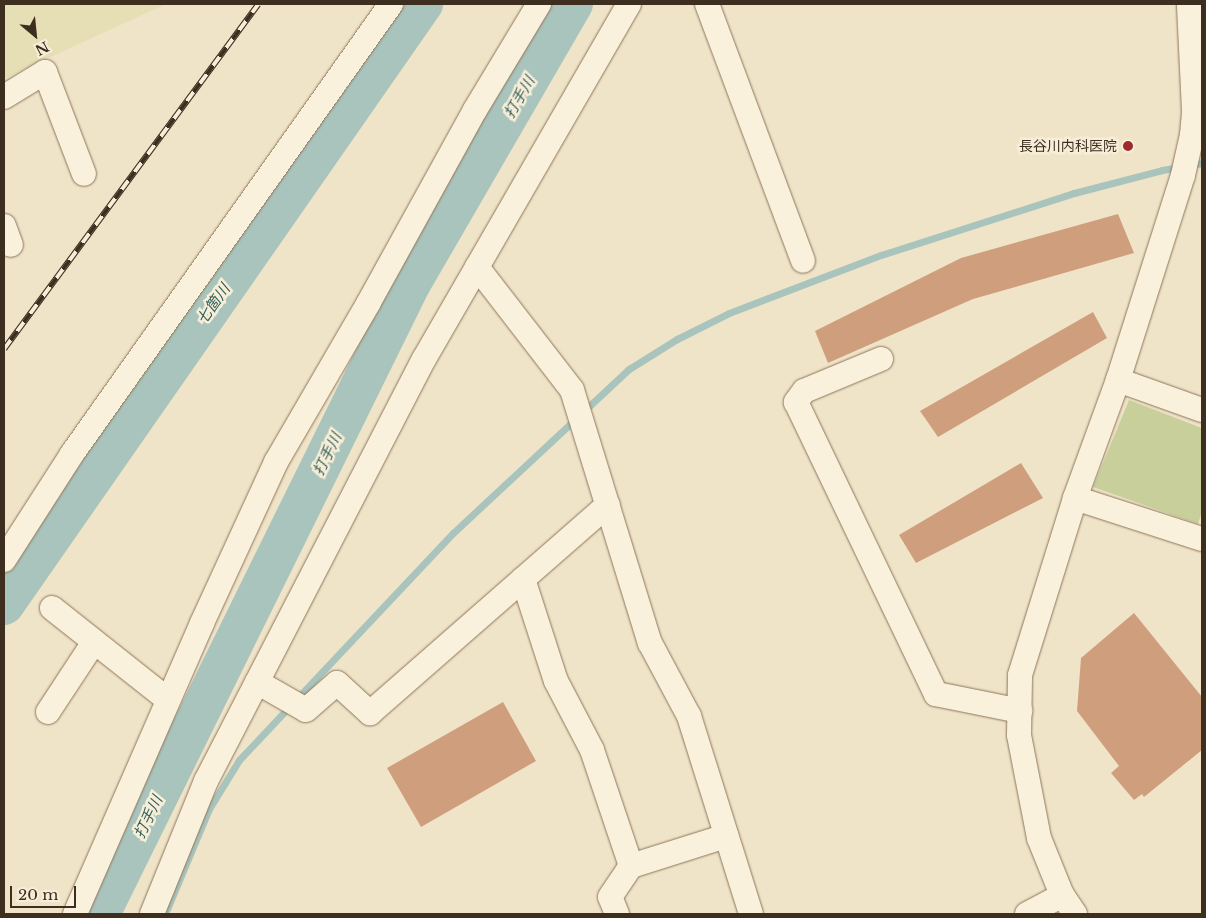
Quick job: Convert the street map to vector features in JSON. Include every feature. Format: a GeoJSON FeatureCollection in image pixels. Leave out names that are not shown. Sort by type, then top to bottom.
{"type":"FeatureCollection","features":[{"type":"Feature","properties":{"kind":"street"},"geometry":{"type":"LineString","coordinates":[[4,560],[72,454],[391,4]]}},
{"type":"Feature","properties":{"kind":"street"},"geometry":{"type":"LineString","coordinates":[[75,914],[168,700],[276,462],[369,302],[475,110],[539,4]]}},
{"type":"Feature","properties":{"kind":"street"},"geometry":{"type":"LineString","coordinates":[[152,914],[206,781],[424,359],[629,4]]}},
{"type":"Feature","properties":{"kind":"street"},"geometry":{"type":"LineString","coordinates":[[708,4],[804,261]]}},
{"type":"Feature","properties":{"kind":"street"},"geometry":{"type":"LineString","coordinates":[[1027,914],[1068,905],[1039,838],[1018,735],[1020,675],[1075,498],[1118,380],[1188,174],[1194,111],[1189,4]]}},
{"type":"Feature","properties":{"kind":"street"},"geometry":{"type":"LineString","coordinates":[[4,97],[45,72],[84,174]]}},
{"type":"Feature","properties":{"kind":"street"},"geometry":{"type":"LineString","coordinates":[[477,267],[572,390],[650,643],[689,716],[751,914]]}},
{"type":"Feature","properties":{"kind":"street"},"geometry":{"type":"LineString","coordinates":[[881,359],[804,391],[796,402],[936,694],[1020,711]]}},
{"type":"Feature","properties":{"kind":"street"},"geometry":{"type":"LineString","coordinates":[[1118,380],[1202,410]]}},
{"type":"Feature","properties":{"kind":"street"},"geometry":{"type":"LineString","coordinates":[[1075,498],[1202,540]]}},
{"type":"Feature","properties":{"kind":"street"},"geometry":{"type":"LineString","coordinates":[[257,682],[306,710],[337,683],[370,713],[608,505]]}},
{"type":"Feature","properties":{"kind":"street"},"geometry":{"type":"LineString","coordinates":[[523,579],[556,681],[592,750],[631,866]]}},
{"type":"Feature","properties":{"kind":"street"},"geometry":{"type":"LineString","coordinates":[[52,608],[168,700]]}},
{"type":"Feature","properties":{"kind":"street"},"geometry":{"type":"LineString","coordinates":[[48,712],[94,642]]}},
{"type":"Feature","properties":{"kind":"street"},"geometry":{"type":"LineString","coordinates":[[618,914],[610,897],[631,866],[726,836]]}},
{"type":"Feature","properties":{"kind":"shaded area"},"geometry":{"type":"Polygon","coordinates":[[[4,4],[166,4],[5,78],[4,4]]]}},
{"type":"Feature","properties":{"kind":"green space"},"geometry":{"type":"Polygon","coordinates":[[[1129,400],[1202,428],[1202,512],[1198,524],[1093,487],[1129,400]]]}},
{"type":"Feature","properties":{"kind":"building"},"geometry":{"type":"Polygon","coordinates":[[[1118,214],[1134,253],[973,299],[828,363],[815,331],[961,258],[1118,214]]]}},
{"type":"Feature","properties":{"kind":"building"},"geometry":{"type":"Polygon","coordinates":[[[1093,312],[1107,338],[938,437],[920,411],[1093,312]]]}},
{"type":"Feature","properties":{"kind":"building"},"geometry":{"type":"Polygon","coordinates":[[[1021,463],[1043,498],[916,563],[899,535],[1021,463]]]}},
{"type":"Feature","properties":{"kind":"building"},"geometry":{"type":"Polygon","coordinates":[[[1134,613],[1202,697],[1202,750],[1144,797],[1142,794],[1134,800],[1111,773],[1119,766],[1077,711],[1081,658],[1134,613]]]}},
{"type":"Feature","properties":{"kind":"building"},"geometry":{"type":"Polygon","coordinates":[[[503,702],[536,761],[421,827],[387,768],[503,702]]]}},
{"type":"Feature","properties":{"kind":"waterway","name":"七箇川"},"geometry":{"type":"LineString","coordinates":[[4,605],[423,4]]}},
{"type":"Feature","properties":{"kind":"waterway","name":"打手川"},"geometry":{"type":"LineString","coordinates":[[100,914],[410,285],[573,4]]}},
{"type":"Feature","properties":{"kind":"waterway"},"geometry":{"type":"LineString","coordinates":[[165,914],[209,809],[239,760],[453,533],[629,369],[677,339],[729,313],[881,255],[1074,193],[1162,170],[1202,163]]}},
{"type":"Feature","properties":{"kind":"railway"},"geometry":{"type":"LineString","coordinates":[[4,349],[258,4]]}},
{"type":"Feature","properties":{"kind":"place","name":"長谷川内科医院"},"geometry":{"type":"Point","coordinates":[1128,146]}}]}
